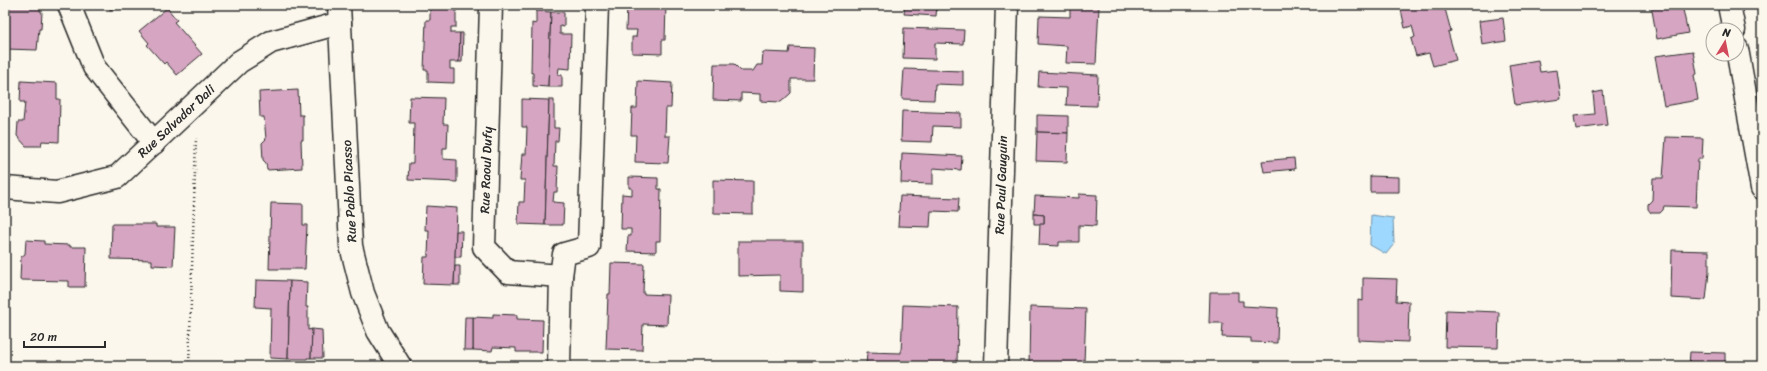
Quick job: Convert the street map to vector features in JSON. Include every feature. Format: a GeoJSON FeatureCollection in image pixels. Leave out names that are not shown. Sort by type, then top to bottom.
{"type":"FeatureCollection","features":[{"type":"Feature","properties":{"kind":"street"},"geometry":{"type":"LineString","coordinates":[[69,5],[94,67],[154,143]]}},
{"type":"Feature","properties":{"kind":"street","name":"Rue Raoul Dufy"},"geometry":{"type":"LineString","coordinates":[[491,5],[484,247],[508,272],[561,276]]}},
{"type":"Feature","properties":{"kind":"street"},"geometry":{"type":"LineString","coordinates":[[559,366],[561,276],[564,254],[589,247],[597,5]]}},
{"type":"Feature","properties":{"kind":"street","name":"Rue Paul Gauguin"},"geometry":{"type":"LineString","coordinates":[[996,366],[1007,5]]}},
{"type":"Feature","properties":{"kind":"street"},"geometry":{"type":"LineString","coordinates":[[1729,5],[1732,22]]}},
{"type":"Feature","properties":{"kind":"street","name":"Rue Salvador Dali"},"geometry":{"type":"LineString","coordinates":[[5,188],[57,192],[117,177],[239,62],[271,42],[339,14]]}},
{"type":"Feature","properties":{"kind":"street","name":"Rue Pablo Picasso"},"geometry":{"type":"LineString","coordinates":[[339,14],[352,246],[363,293],[378,331],[400,366]]}},
{"type":"Feature","properties":{"kind":"street"},"geometry":{"type":"LineString","coordinates":[[1739,62],[1762,188]]}},
{"type":"Feature","properties":{"kind":"path"},"geometry":{"type":"LineString","coordinates":[[189,366],[197,102]]}},
{"type":"Feature","properties":{"kind":"water"},"geometry":{"type":"Polygon","coordinates":[[[1371,215],[1393,218],[1394,244],[1386,254],[1370,245],[1371,215]]]}},
{"type":"Feature","properties":{"kind":"building"},"geometry":{"type":"Polygon","coordinates":[[[5,5],[40,5],[40,11],[42,12],[41,29],[39,29],[37,50],[5,49],[5,5]]]}},
{"type":"Feature","properties":{"kind":"building"},"geometry":{"type":"Polygon","coordinates":[[[108,5],[124,5],[110,10],[108,5]]]}},
{"type":"Feature","properties":{"kind":"building"},"geometry":{"type":"Polygon","coordinates":[[[627,5],[666,5],[665,40],[662,40],[662,54],[632,53],[632,37],[636,37],[637,30],[626,30],[627,5]]]}},
{"type":"Feature","properties":{"kind":"building"},"geometry":{"type":"Polygon","coordinates":[[[905,5],[937,5],[936,16],[904,14],[905,5]]]}},
{"type":"Feature","properties":{"kind":"building"},"geometry":{"type":"Polygon","coordinates":[[[1070,5],[1099,6],[1096,64],[1066,63],[1067,46],[1038,44],[1039,16],[1070,17],[1070,5]]]}},
{"type":"Feature","properties":{"kind":"building"},"geometry":{"type":"Polygon","coordinates":[[[1400,5],[1444,5],[1451,31],[1448,32],[1456,60],[1433,66],[1429,53],[1416,56],[1411,39],[1415,37],[1412,26],[1405,28],[1400,5]]]}},
{"type":"Feature","properties":{"kind":"building"},"geometry":{"type":"Polygon","coordinates":[[[1651,5],[1682,5],[1688,33],[1657,39],[1651,5]]]}},
{"type":"Feature","properties":{"kind":"building"},"geometry":{"type":"Polygon","coordinates":[[[430,7],[456,8],[456,27],[451,27],[451,33],[460,33],[459,62],[450,62],[450,69],[454,69],[454,83],[428,82],[428,70],[424,70],[426,20],[430,20],[430,7]]]}},
{"type":"Feature","properties":{"kind":"building"},"geometry":{"type":"Polygon","coordinates":[[[167,8],[177,20],[174,22],[202,54],[177,75],[166,62],[164,64],[147,45],[149,43],[139,31],[167,8]]]}},
{"type":"Feature","properties":{"kind":"building"},"geometry":{"type":"Polygon","coordinates":[[[536,11],[551,12],[548,87],[533,86],[533,73],[531,73],[532,23],[536,24],[536,11]]]}},
{"type":"Feature","properties":{"kind":"building"},"geometry":{"type":"Polygon","coordinates":[[[551,12],[564,12],[564,27],[560,26],[560,34],[571,34],[570,69],[559,68],[558,75],[562,75],[562,87],[548,87],[551,12]]]}},
{"type":"Feature","properties":{"kind":"building"},"geometry":{"type":"Polygon","coordinates":[[[1503,18],[1506,41],[1482,45],[1479,21],[1503,18]]]}},
{"type":"Feature","properties":{"kind":"building"},"geometry":{"type":"Polygon","coordinates":[[[904,28],[964,30],[963,44],[935,43],[935,59],[903,58],[904,28]]]}},
{"type":"Feature","properties":{"kind":"building"},"geometry":{"type":"Polygon","coordinates":[[[460,33],[463,33],[462,62],[459,62],[460,33]]]}},
{"type":"Feature","properties":{"kind":"building"},"geometry":{"type":"Polygon","coordinates":[[[790,47],[814,48],[813,79],[791,79],[791,93],[781,102],[760,101],[760,94],[741,93],[741,101],[713,100],[714,64],[734,64],[741,71],[753,71],[757,65],[762,65],[763,52],[789,53],[790,47]]]}},
{"type":"Feature","properties":{"kind":"building"},"geometry":{"type":"Polygon","coordinates":[[[1693,51],[1697,74],[1694,75],[1698,100],[1664,106],[1655,56],[1693,51]]]}},
{"type":"Feature","properties":{"kind":"building"},"geometry":{"type":"Polygon","coordinates":[[[1538,60],[1540,72],[1557,70],[1561,99],[1515,105],[1509,65],[1538,60]]]}},
{"type":"Feature","properties":{"kind":"building"},"geometry":{"type":"Polygon","coordinates":[[[904,69],[963,71],[963,85],[935,84],[934,100],[902,99],[904,69]]]}},
{"type":"Feature","properties":{"kind":"building"},"geometry":{"type":"Polygon","coordinates":[[[1039,72],[1098,75],[1097,106],[1066,105],[1067,88],[1038,87],[1039,72]]]}},
{"type":"Feature","properties":{"kind":"building"},"geometry":{"type":"Polygon","coordinates":[[[21,81],[57,83],[57,99],[60,99],[59,142],[42,141],[41,146],[26,146],[17,136],[18,122],[23,122],[25,102],[20,102],[21,81]]]}},
{"type":"Feature","properties":{"kind":"building"},"geometry":{"type":"Polygon","coordinates":[[[638,81],[672,83],[671,108],[666,108],[665,136],[670,136],[668,163],[635,162],[636,135],[631,135],[632,108],[637,108],[638,81]]]}},
{"type":"Feature","properties":{"kind":"building"},"geometry":{"type":"Polygon","coordinates":[[[298,90],[299,115],[303,115],[303,140],[301,140],[302,168],[267,170],[266,163],[263,160],[262,143],[266,139],[264,117],[260,117],[259,92],[298,90]]]}},
{"type":"Feature","properties":{"kind":"building"},"geometry":{"type":"Polygon","coordinates":[[[1603,91],[1607,125],[1576,129],[1574,116],[1595,114],[1593,93],[1603,91]]]}},
{"type":"Feature","properties":{"kind":"building"},"geometry":{"type":"Polygon","coordinates":[[[410,97],[444,98],[443,124],[448,124],[447,148],[443,148],[443,159],[457,160],[457,182],[408,180],[409,163],[413,163],[414,123],[409,123],[410,97]]]}},
{"type":"Feature","properties":{"kind":"building"},"geometry":{"type":"Polygon","coordinates":[[[522,99],[549,100],[545,225],[518,224],[519,202],[524,202],[525,180],[520,180],[522,154],[526,154],[527,127],[522,127],[522,99]]]}},
{"type":"Feature","properties":{"kind":"building"},"geometry":{"type":"Polygon","coordinates":[[[549,100],[554,100],[554,128],[559,128],[558,141],[555,141],[554,166],[558,166],[557,192],[554,192],[553,202],[564,203],[563,225],[545,225],[549,100]]]}},
{"type":"Feature","properties":{"kind":"building"},"geometry":{"type":"Polygon","coordinates":[[[902,111],[961,113],[961,127],[933,126],[932,142],[901,141],[902,111]]]}},
{"type":"Feature","properties":{"kind":"building"},"geometry":{"type":"Polygon","coordinates":[[[1037,115],[1068,116],[1068,133],[1037,132],[1037,115]]]}},
{"type":"Feature","properties":{"kind":"building"},"geometry":{"type":"Polygon","coordinates":[[[1037,132],[1068,133],[1067,162],[1036,161],[1037,132]]]}},
{"type":"Feature","properties":{"kind":"building"},"geometry":{"type":"Polygon","coordinates":[[[1666,137],[1703,138],[1702,159],[1698,159],[1696,207],[1664,206],[1660,213],[1651,213],[1648,209],[1648,204],[1652,200],[1653,178],[1663,178],[1666,137]]]}},
{"type":"Feature","properties":{"kind":"building"},"geometry":{"type":"Polygon","coordinates":[[[902,153],[962,156],[961,170],[933,168],[933,184],[901,183],[902,153]]]}},
{"type":"Feature","properties":{"kind":"building"},"geometry":{"type":"Polygon","coordinates":[[[1294,158],[1295,169],[1264,172],[1262,161],[1294,158]]]}},
{"type":"Feature","properties":{"kind":"building"},"geometry":{"type":"Polygon","coordinates":[[[1370,176],[1399,177],[1399,192],[1370,192],[1370,176]]]}},
{"type":"Feature","properties":{"kind":"building"},"geometry":{"type":"Polygon","coordinates":[[[629,177],[658,178],[658,189],[661,189],[660,241],[656,241],[656,252],[627,251],[628,236],[631,236],[631,229],[621,229],[622,194],[632,195],[632,188],[629,188],[629,177]]]}},
{"type":"Feature","properties":{"kind":"building"},"geometry":{"type":"Polygon","coordinates":[[[713,180],[753,181],[753,214],[713,213],[713,180]]]}},
{"type":"Feature","properties":{"kind":"building"},"geometry":{"type":"Polygon","coordinates":[[[1079,194],[1097,195],[1096,226],[1079,225],[1079,242],[1059,242],[1059,246],[1039,245],[1040,223],[1044,224],[1044,215],[1034,214],[1035,196],[1079,198],[1079,194]]]}},
{"type":"Feature","properties":{"kind":"building"},"geometry":{"type":"Polygon","coordinates":[[[900,196],[959,198],[958,212],[931,211],[930,227],[898,226],[900,196]]]}},
{"type":"Feature","properties":{"kind":"building"},"geometry":{"type":"Polygon","coordinates":[[[271,203],[303,204],[303,225],[307,225],[305,269],[269,269],[271,203]]]}},
{"type":"Feature","properties":{"kind":"building"},"geometry":{"type":"Polygon","coordinates":[[[426,206],[457,208],[454,285],[423,284],[424,257],[428,257],[429,230],[425,230],[426,206]]]}},
{"type":"Feature","properties":{"kind":"building"},"geometry":{"type":"Polygon","coordinates":[[[1034,214],[1044,215],[1044,224],[1034,224],[1034,214]]]}},
{"type":"Feature","properties":{"kind":"building"},"geometry":{"type":"Polygon","coordinates":[[[112,224],[156,224],[156,227],[175,227],[173,266],[152,265],[152,260],[111,259],[112,224]]]}},
{"type":"Feature","properties":{"kind":"building"},"geometry":{"type":"Polygon","coordinates":[[[456,231],[462,231],[461,257],[455,257],[456,231]]]}},
{"type":"Feature","properties":{"kind":"building"},"geometry":{"type":"Polygon","coordinates":[[[26,240],[44,241],[44,244],[86,247],[85,287],[69,287],[69,281],[20,280],[21,257],[25,254],[26,240]]]}},
{"type":"Feature","properties":{"kind":"building"},"geometry":{"type":"Polygon","coordinates":[[[738,241],[803,241],[803,292],[780,291],[780,275],[738,276],[738,241]]]}},
{"type":"Feature","properties":{"kind":"building"},"geometry":{"type":"Polygon","coordinates":[[[1672,250],[1709,251],[1709,272],[1706,300],[1671,298],[1672,250]]]}},
{"type":"Feature","properties":{"kind":"building"},"geometry":{"type":"Polygon","coordinates":[[[611,263],[644,264],[643,294],[668,295],[667,325],[643,324],[642,350],[606,349],[611,263]]]}},
{"type":"Feature","properties":{"kind":"building"},"geometry":{"type":"Polygon","coordinates":[[[455,266],[460,266],[460,285],[454,285],[455,266]]]}},
{"type":"Feature","properties":{"kind":"building"},"geometry":{"type":"Polygon","coordinates":[[[1363,278],[1397,279],[1396,301],[1409,302],[1408,342],[1358,340],[1358,300],[1363,301],[1363,278]]]}},
{"type":"Feature","properties":{"kind":"building"},"geometry":{"type":"Polygon","coordinates":[[[256,280],[290,281],[288,359],[270,358],[271,308],[255,307],[256,280]]]}},
{"type":"Feature","properties":{"kind":"building"},"geometry":{"type":"Polygon","coordinates":[[[290,281],[307,282],[306,307],[308,307],[308,330],[312,329],[311,358],[307,359],[288,359],[290,281]]]}},
{"type":"Feature","properties":{"kind":"building"},"geometry":{"type":"Polygon","coordinates":[[[1210,292],[1238,292],[1238,301],[1243,301],[1243,306],[1278,308],[1277,343],[1251,342],[1251,338],[1222,337],[1223,323],[1209,323],[1210,292]]]}},
{"type":"Feature","properties":{"kind":"building"},"geometry":{"type":"Polygon","coordinates":[[[903,305],[958,307],[957,366],[866,366],[867,352],[901,353],[903,305]]]}},
{"type":"Feature","properties":{"kind":"building"},"geometry":{"type":"Polygon","coordinates":[[[1030,307],[1086,309],[1084,363],[1118,364],[1118,366],[1029,366],[1030,307]]]}},
{"type":"Feature","properties":{"kind":"building"},"geometry":{"type":"Polygon","coordinates":[[[1446,310],[1499,312],[1498,348],[1445,347],[1446,310]]]}},
{"type":"Feature","properties":{"kind":"building"},"geometry":{"type":"Polygon","coordinates":[[[493,314],[517,315],[517,319],[543,320],[542,352],[516,352],[516,348],[493,347],[492,351],[473,350],[473,317],[493,318],[493,314]]]}},
{"type":"Feature","properties":{"kind":"building"},"geometry":{"type":"Polygon","coordinates":[[[465,317],[473,317],[473,350],[464,350],[465,317]]]}},
{"type":"Feature","properties":{"kind":"building"},"geometry":{"type":"Polygon","coordinates":[[[312,329],[322,330],[323,358],[311,358],[312,329]]]}},
{"type":"Feature","properties":{"kind":"building"},"geometry":{"type":"Polygon","coordinates":[[[1690,352],[1725,353],[1725,366],[1689,366],[1690,352]]]}}]}
